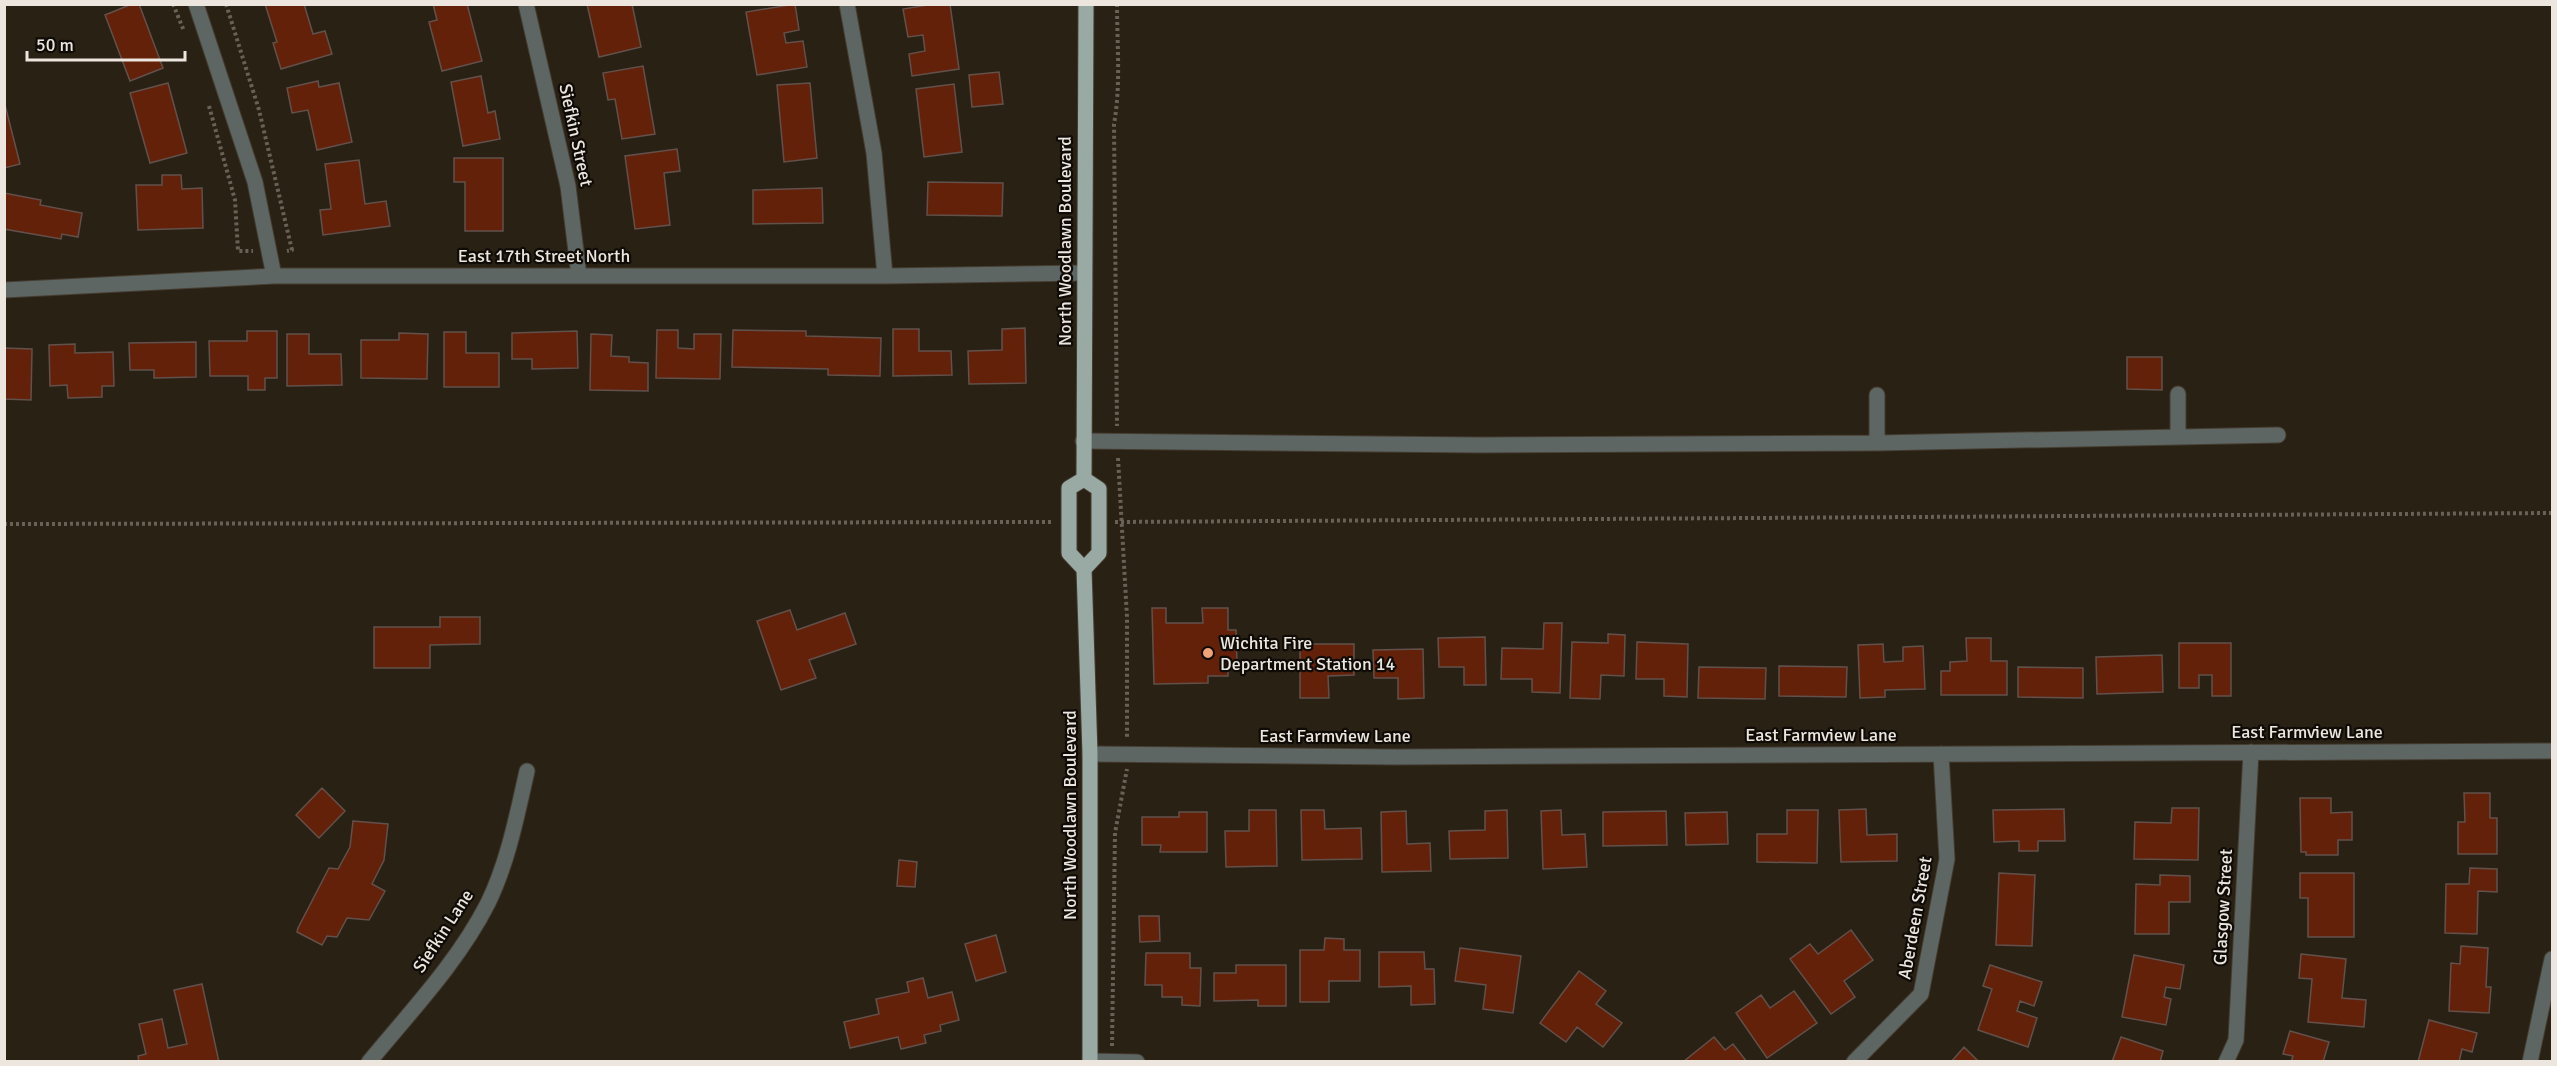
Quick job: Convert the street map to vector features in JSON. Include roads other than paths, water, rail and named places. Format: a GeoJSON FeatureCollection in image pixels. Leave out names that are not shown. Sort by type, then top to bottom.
{"type":"FeatureCollection","features":[{"type":"Feature","properties":{"kind":"main road","name":"North Woodlawn Boulevard"},"geometry":{"type":"LineString","coordinates":[[1084,479],[1086,4]]}},
{"type":"Feature","properties":{"kind":"main road"},"geometry":{"type":"LineString","coordinates":[[1084,479],[1099,489],[1099,553],[1084,569],[1069,554],[1069,488],[1084,479]]}},
{"type":"Feature","properties":{"kind":"main road","name":"North Woodlawn Boulevard"},"geometry":{"type":"LineString","coordinates":[[1084,569],[1090,754],[1090,1061]]}},
{"type":"Feature","properties":{"kind":"street"},"geometry":{"type":"LineString","coordinates":[[196,4],[255,182],[274,276]]}},
{"type":"Feature","properties":{"kind":"street","name":"Siefkin Street"},"geometry":{"type":"LineString","coordinates":[[526,4],[568,186],[579,276]]}},
{"type":"Feature","properties":{"kind":"street"},"geometry":{"type":"LineString","coordinates":[[847,4],[874,153],[885,276]]}},
{"type":"Feature","properties":{"kind":"street","name":"East 17th Street North"},"geometry":{"type":"LineString","coordinates":[[4,290],[274,276],[885,276],[1084,273]]}},
{"type":"Feature","properties":{"kind":"street"},"geometry":{"type":"LineString","coordinates":[[2178,394],[2178,437]]}},
{"type":"Feature","properties":{"kind":"street"},"geometry":{"type":"LineString","coordinates":[[1876,443],[1877,395]]}},
{"type":"Feature","properties":{"kind":"street"},"geometry":{"type":"LineString","coordinates":[[1083,441],[1479,445],[1876,443],[2278,435]]}},
{"type":"Feature","properties":{"kind":"street","name":"East Farmview Lane"},"geometry":{"type":"LineString","coordinates":[[1090,754],[1395,757],[2553,751]]}},
{"type":"Feature","properties":{"kind":"street","name":"Glasgow Street"},"geometry":{"type":"LineString","coordinates":[[2226,1062],[2236,1040],[2252,752]]}},
{"type":"Feature","properties":{"kind":"street","name":"Aberdeen Street"},"geometry":{"type":"LineString","coordinates":[[1854,1062],[1921,994],[1947,859],[1941,754]]}},
{"type":"Feature","properties":{"kind":"street","name":"Siefkin Lane"},"geometry":{"type":"LineString","coordinates":[[369,1062],[452,960],[488,903],[509,846],[527,771]]}},
{"type":"Feature","properties":{"kind":"street"},"geometry":{"type":"LineString","coordinates":[[2530,1062],[2553,959]]}},
{"type":"Feature","properties":{"kind":"street"},"geometry":{"type":"LineString","coordinates":[[1090,1061],[1137,1062]]}},
{"type":"Feature","properties":{"kind":"place","name":"Wichita Fire Department Station 14"},"geometry":{"type":"Point","coordinates":[1208,653]}}]}
